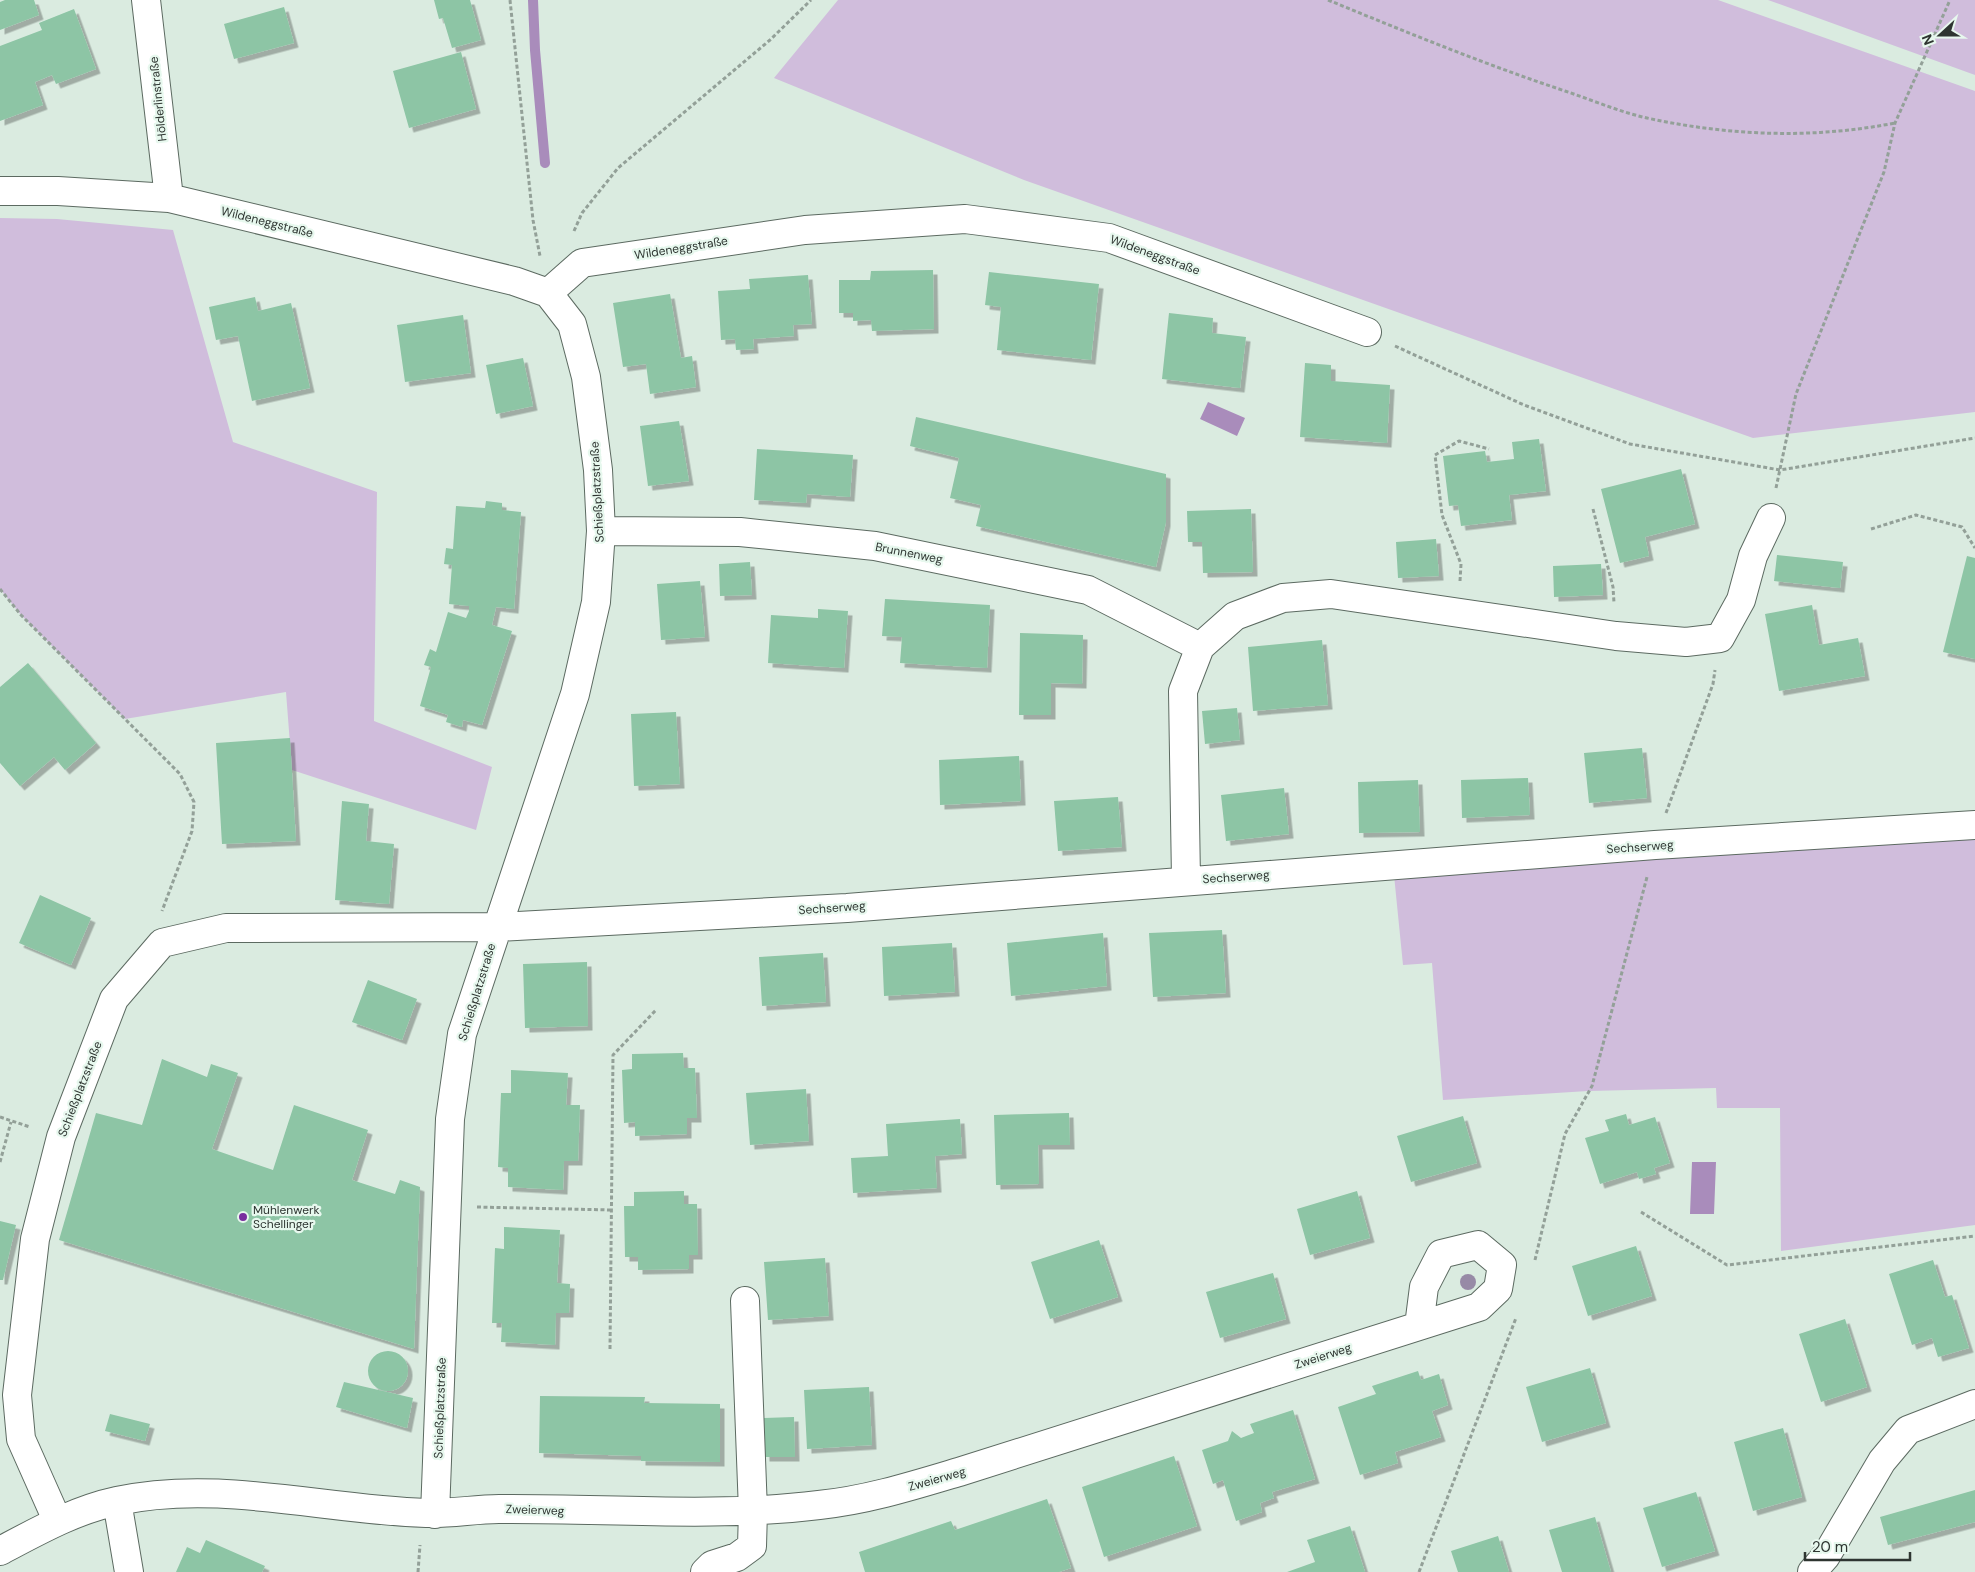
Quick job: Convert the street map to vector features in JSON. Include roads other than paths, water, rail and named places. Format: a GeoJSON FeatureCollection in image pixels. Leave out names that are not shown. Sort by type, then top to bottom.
{"type":"FeatureCollection","features":[{"type":"Feature","properties":{"kind":"street","name":"Hölderlinstraße"},"geometry":{"type":"LineString","coordinates":[[146,0],[169,198]]}},
{"type":"Feature","properties":{"kind":"street","name":"Wildeneggstraße"},"geometry":{"type":"LineString","coordinates":[[0,191],[58,191],[169,198],[514,281],[548,294],[582,263],[805,230],[965,219],[1109,238],[1366,332]]}},
{"type":"Feature","properties":{"kind":"street","name":"Schießplatzstraße"},"geometry":{"type":"LineString","coordinates":[[435,1514],[450,1119],[462,1034],[575,694],[596,602],[601,531],[598,470],[586,377],[572,324],[548,294]]}},
{"type":"Feature","properties":{"kind":"street"},"geometry":{"type":"LineString","coordinates":[[1186,880],[1183,691],[1200,647],[1235,616],[1283,598],[1331,594],[1616,636],[1686,642],[1720,638],[1741,600],[1753,556],[1771,518]]}},
{"type":"Feature","properties":{"kind":"street","name":"Brunnenweg"},"geometry":{"type":"LineString","coordinates":[[601,531],[740,532],[875,546],[1088,590],[1200,647]]}},
{"type":"Feature","properties":{"kind":"street","name":"Sechserweg"},"geometry":{"type":"LineString","coordinates":[[497,927],[847,908],[1186,880],[1646,846],[1975,825]]}},
{"type":"Feature","properties":{"kind":"street","name":"Schießplatzstraße"},"geometry":{"type":"LineString","coordinates":[[57,1520],[21,1439],[17,1395],[35,1239],[60,1137],[114,999],[162,943],[226,928],[497,927]]}},
{"type":"Feature","properties":{"kind":"street"},"geometry":{"type":"LineString","coordinates":[[705,1572],[712,1566],[737,1557],[752,1546],[753,1511],[745,1301]]}},
{"type":"Feature","properties":{"kind":"street","name":"Zweierweg"},"geometry":{"type":"LineString","coordinates":[[435,1514],[498,1509],[753,1511],[820,1505],[883,1494],[962,1471],[1419,1326]]}},
{"type":"Feature","properties":{"kind":"street"},"geometry":{"type":"LineString","coordinates":[[1812,1572],[1826,1556],[1882,1461],[1908,1430],[1975,1404]]}},
{"type":"Feature","properties":{"kind":"street"},"geometry":{"type":"LineString","coordinates":[[0,1551],[57,1520],[117,1501],[185,1493],[435,1514]]}},
{"type":"Feature","properties":{"kind":"street"},"geometry":{"type":"LineString","coordinates":[[117,1501],[129,1572]]}},
{"type":"Feature","properties":{"kind":"waterway"},"geometry":{"type":"LineString","coordinates":[[533,0],[535,50],[545,163]]}},
{"type":"Feature","properties":{"kind":"place","name":"Mühlenwerk Schellinger"},"geometry":{"type":"Point","coordinates":[243,1217]}}]}
